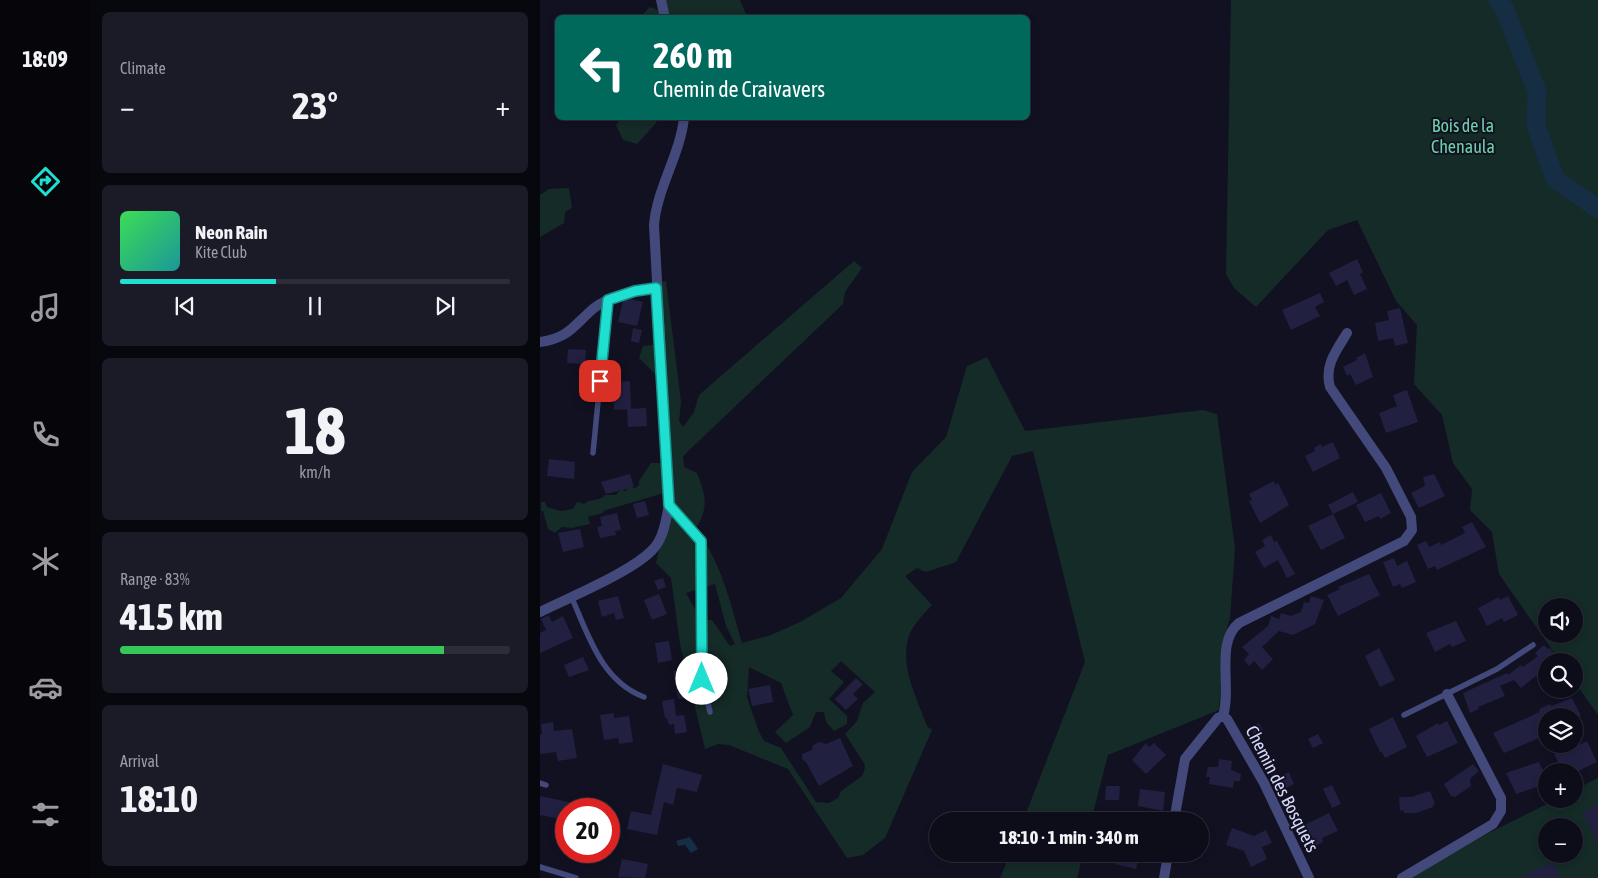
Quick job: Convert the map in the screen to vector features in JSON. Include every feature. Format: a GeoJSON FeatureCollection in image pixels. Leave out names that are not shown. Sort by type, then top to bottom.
{"type":"FeatureCollection","features":[{"type":"Feature","properties":{"kind":"street"},"geometry":{"type":"LineString","coordinates":[[661,0],[665,15]]}},
{"type":"Feature","properties":{"kind":"street"},"geometry":{"type":"LineString","coordinates":[[540,612],[647,555],[661,537],[669,505],[656,288],[655,211],[680,143],[684,120]]}},
{"type":"Feature","properties":{"kind":"street"},"geometry":{"type":"LineString","coordinates":[[540,342],[571,332],[594,308],[608,300],[635,291],[656,288]]}},
{"type":"Feature","properties":{"kind":"street"},"geometry":{"type":"LineString","coordinates":[[1176,812],[1185,760],[1218,718],[1223,716],[1227,705],[1227,640],[1232,629],[1240,623],[1404,541],[1412,530],[1411,517],[1386,468],[1330,387],[1328,372],[1332,358],[1347,333]]}},
{"type":"Feature","properties":{"kind":"street"},"geometry":{"type":"LineString","coordinates":[[1402,878],[1493,824],[1501,811],[1501,798],[1447,694]]}},
{"type":"Feature","properties":{"kind":"street","name":"Chemin des Bosquets"},"geometry":{"type":"LineString","coordinates":[[1223,716],[1227,719],[1264,782],[1309,878]]}},
{"type":"Feature","properties":{"kind":"street"},"geometry":{"type":"LineString","coordinates":[[1164,878],[1167,862]]}},
{"type":"Feature","properties":{"kind":"lane"},"geometry":{"type":"LineString","coordinates":[[593,453],[608,300]]}},
{"type":"Feature","properties":{"kind":"lane"},"geometry":{"type":"LineString","coordinates":[[669,505],[701,541],[702,679],[710,712]]}},
{"type":"Feature","properties":{"kind":"lane"},"geometry":{"type":"LineString","coordinates":[[571,596],[607,672],[623,686],[644,697]]}},
{"type":"Feature","properties":{"kind":"lane"},"geometry":{"type":"LineString","coordinates":[[1404,715],[1497,669],[1533,645]]}},
{"type":"Feature","properties":{"kind":"lane"},"geometry":{"type":"LineString","coordinates":[[540,867],[576,878]]}},
{"type":"Feature","properties":{"kind":"green space"},"geometry":{"type":"Polygon","coordinates":[[[665,0],[740,0],[746,15],[642,15],[650,7],[664,12],[665,0]]]}},
{"type":"Feature","properties":{"kind":"green space","name":"Bois de la Chenaula"},"geometry":{"type":"Polygon","coordinates":[[[1231,0],[1598,0],[1598,715],[1583,694],[1583,653],[1554,653],[1547,643],[1583,643],[1583,598],[1538,598],[1538,630],[1499,574],[1492,532],[1470,510],[1472,489],[1453,463],[1442,415],[1414,384],[1417,325],[1396,301],[1357,220],[1328,230],[1256,307],[1234,288],[1226,274],[1231,0]]]}},
{"type":"Feature","properties":{"kind":"green space"},"geometry":{"type":"Polygon","coordinates":[[[620,120],[657,120],[637,144],[623,140],[616,125],[620,120]]]}},
{"type":"Feature","properties":{"kind":"green space"},"geometry":{"type":"Polygon","coordinates":[[[569,188],[572,208],[565,212],[564,223],[540,237],[540,195],[549,189],[569,188]]]}},
{"type":"Feature","properties":{"kind":"green space"},"geometry":{"type":"Polygon","coordinates":[[[854,261],[862,268],[845,292],[843,304],[683,456],[684,467],[697,473],[704,495],[703,514],[696,528],[719,570],[742,643],[771,635],[800,622],[841,598],[882,549],[912,472],[946,437],[967,366],[987,357],[1025,431],[1203,410],[1217,414],[1235,548],[1230,618],[1224,639],[1219,710],[1108,755],[1093,812],[1027,812],[1085,662],[1033,451],[1012,456],[956,562],[926,572],[917,568],[905,576],[932,605],[910,633],[906,654],[912,686],[927,726],[932,730],[885,838],[863,855],[847,858],[788,769],[729,745],[718,744],[705,749],[680,644],[671,578],[656,563],[663,535],[674,506],[665,384],[639,358],[643,346],[662,344],[658,283],[666,281],[681,402],[679,421],[683,427],[694,412],[699,395],[854,261]],[[715,584],[686,593],[698,614],[701,682],[721,661],[702,647],[704,620],[712,620],[730,646],[735,644],[726,626],[715,584]],[[841,661],[831,671],[844,682],[829,699],[847,716],[847,724],[834,731],[826,722],[824,712],[816,712],[810,727],[786,743],[775,732],[793,715],[781,683],[749,667],[747,697],[759,732],[764,741],[781,748],[816,802],[829,803],[838,798],[841,791],[862,776],[865,768],[864,763],[845,734],[857,721],[863,703],[875,692],[841,661]]]}},
{"type":"Feature","properties":{"kind":"green space"},"geometry":{"type":"Polygon","coordinates":[[[651,463],[663,463],[664,493],[588,517],[590,524],[572,528],[562,527],[555,533],[548,529],[543,511],[541,511],[541,502],[545,502],[547,507],[561,511],[573,509],[577,502],[584,504],[600,499],[605,495],[616,495],[621,489],[625,491],[629,487],[635,488],[639,485],[639,481],[651,463]]]}},
{"type":"Feature","properties":{"kind":"green space"},"geometry":{"type":"Polygon","coordinates":[[[1598,778],[1598,878],[1409,878],[1483,836],[1539,808],[1583,808],[1583,786],[1598,778]]]}},
{"type":"Feature","properties":{"kind":"green space"},"geometry":{"type":"Polygon","coordinates":[[[1007,862],[1081,862],[1077,878],[1000,878],[1007,862]]]}},
{"type":"Feature","properties":{"kind":"water"},"geometry":{"type":"Polygon","coordinates":[[[690,837],[698,849],[691,853],[685,845],[678,846],[676,841],[690,837]]]}},
{"type":"Feature","properties":{"kind":"building"},"geometry":{"type":"Polygon","coordinates":[[[1357,259],[1363,272],[1360,274],[1367,289],[1354,295],[1347,280],[1336,286],[1329,273],[1357,259]]]}},
{"type":"Feature","properties":{"kind":"building"},"geometry":{"type":"Polygon","coordinates":[[[1320,293],[1324,302],[1315,307],[1320,316],[1291,330],[1282,310],[1320,293]]]}},
{"type":"Feature","properties":{"kind":"building"},"geometry":{"type":"Polygon","coordinates":[[[630,299],[643,302],[637,326],[618,322],[623,301],[630,299]]]}},
{"type":"Feature","properties":{"kind":"building"},"geometry":{"type":"Polygon","coordinates":[[[1400,308],[1408,343],[1395,346],[1393,338],[1378,341],[1375,323],[1389,320],[1387,311],[1400,308]]]}},
{"type":"Feature","properties":{"kind":"building"},"geometry":{"type":"Polygon","coordinates":[[[633,328],[642,330],[639,343],[631,341],[633,328]]]}},
{"type":"Feature","properties":{"kind":"building"},"geometry":{"type":"Polygon","coordinates":[[[568,349],[586,350],[585,364],[567,363],[568,349]]]}},
{"type":"Feature","properties":{"kind":"building"},"geometry":{"type":"Polygon","coordinates":[[[1365,353],[1373,377],[1356,385],[1350,374],[1347,376],[1343,367],[1357,360],[1356,358],[1365,353]]]}},
{"type":"Feature","properties":{"kind":"building"},"geometry":{"type":"Polygon","coordinates":[[[630,381],[631,409],[614,410],[613,382],[630,381]]]}},
{"type":"Feature","properties":{"kind":"building"},"geometry":{"type":"Polygon","coordinates":[[[1407,390],[1418,422],[1386,433],[1379,413],[1397,406],[1393,395],[1407,390]]]}},
{"type":"Feature","properties":{"kind":"building"},"geometry":{"type":"Polygon","coordinates":[[[646,408],[647,426],[628,427],[627,409],[646,408]]]}},
{"type":"Feature","properties":{"kind":"building"},"geometry":{"type":"Polygon","coordinates":[[[1333,442],[1340,458],[1313,472],[1305,456],[1315,451],[1314,448],[1321,444],[1322,447],[1333,442]]]}},
{"type":"Feature","properties":{"kind":"building"},"geometry":{"type":"Polygon","coordinates":[[[549,459],[575,462],[574,479],[547,476],[549,459]]]}},
{"type":"Feature","properties":{"kind":"building"},"geometry":{"type":"Polygon","coordinates":[[[630,474],[634,487],[606,494],[601,482],[630,474]]]}},
{"type":"Feature","properties":{"kind":"building"},"geometry":{"type":"Polygon","coordinates":[[[1434,474],[1445,496],[1419,508],[1411,493],[1425,486],[1423,477],[1434,474]]]}},
{"type":"Feature","properties":{"kind":"building"},"geometry":{"type":"Polygon","coordinates":[[[1274,481],[1275,485],[1278,483],[1289,505],[1260,523],[1249,501],[1252,500],[1249,494],[1274,481]]]}},
{"type":"Feature","properties":{"kind":"building"},"geometry":{"type":"Polygon","coordinates":[[[1353,492],[1358,502],[1333,514],[1328,505],[1353,492]]]}},
{"type":"Feature","properties":{"kind":"building"},"geometry":{"type":"Polygon","coordinates":[[[1381,493],[1391,513],[1380,519],[1379,516],[1365,522],[1356,505],[1381,493]]]}},
{"type":"Feature","properties":{"kind":"building"},"geometry":{"type":"Polygon","coordinates":[[[645,501],[649,515],[637,518],[633,504],[645,501]]]}},
{"type":"Feature","properties":{"kind":"building"},"geometry":{"type":"Polygon","coordinates":[[[617,513],[621,530],[615,531],[616,535],[600,538],[597,527],[602,526],[600,517],[617,513]]]}},
{"type":"Feature","properties":{"kind":"building"},"geometry":{"type":"Polygon","coordinates":[[[1333,514],[1345,538],[1321,550],[1308,526],[1333,514]]]}},
{"type":"Feature","properties":{"kind":"building"},"geometry":{"type":"Polygon","coordinates":[[[1472,522],[1486,547],[1437,570],[1435,566],[1428,569],[1417,545],[1426,541],[1429,547],[1440,542],[1441,545],[1465,533],[1462,527],[1472,522]]]}},
{"type":"Feature","properties":{"kind":"building"},"geometry":{"type":"Polygon","coordinates":[[[580,529],[584,547],[563,552],[558,533],[580,529]]]}},
{"type":"Feature","properties":{"kind":"building"},"geometry":{"type":"Polygon","coordinates":[[[1271,535],[1274,542],[1277,541],[1295,574],[1287,578],[1278,560],[1264,568],[1255,552],[1265,546],[1262,540],[1271,535]]]}},
{"type":"Feature","properties":{"kind":"building"},"geometry":{"type":"Polygon","coordinates":[[[1394,558],[1397,566],[1407,561],[1416,582],[1402,588],[1400,584],[1393,587],[1383,562],[1394,558]]]}},
{"type":"Feature","properties":{"kind":"building"},"geometry":{"type":"Polygon","coordinates":[[[1369,574],[1380,595],[1338,616],[1327,595],[1340,589],[1338,587],[1369,574]]]}},
{"type":"Feature","properties":{"kind":"building"},"geometry":{"type":"Polygon","coordinates":[[[663,578],[666,587],[658,590],[654,581],[663,578]]]}},
{"type":"Feature","properties":{"kind":"building"},"geometry":{"type":"Polygon","coordinates":[[[659,594],[667,614],[652,620],[644,600],[659,594]]]}},
{"type":"Feature","properties":{"kind":"building"},"geometry":{"type":"Polygon","coordinates":[[[618,596],[624,618],[616,620],[614,613],[602,617],[598,601],[618,596]]]}},
{"type":"Feature","properties":{"kind":"building"},"geometry":{"type":"Polygon","coordinates":[[[1311,596],[1324,600],[1315,624],[1293,635],[1279,631],[1262,647],[1273,659],[1262,670],[1254,661],[1249,666],[1244,660],[1249,654],[1242,647],[1268,626],[1271,616],[1279,619],[1281,613],[1291,616],[1301,612],[1304,602],[1309,603],[1311,596]]]}},
{"type":"Feature","properties":{"kind":"building"},"geometry":{"type":"Polygon","coordinates":[[[1508,596],[1518,615],[1504,622],[1502,618],[1487,626],[1478,608],[1499,597],[1500,600],[1508,596]]]}},
{"type":"Feature","properties":{"kind":"building"},"geometry":{"type":"Polygon","coordinates":[[[549,615],[552,622],[563,616],[573,638],[540,653],[540,633],[546,630],[541,619],[549,615]]]}},
{"type":"Feature","properties":{"kind":"building"},"geometry":{"type":"Polygon","coordinates":[[[1456,621],[1466,641],[1452,647],[1450,644],[1435,652],[1426,633],[1456,621]]]}},
{"type":"Feature","properties":{"kind":"building"},"geometry":{"type":"Polygon","coordinates":[[[669,641],[672,660],[658,663],[655,643],[669,641]]]}},
{"type":"Feature","properties":{"kind":"building"},"geometry":{"type":"Polygon","coordinates":[[[1544,645],[1554,653],[1538,653],[1538,656],[1535,653],[1544,645]]]}},
{"type":"Feature","properties":{"kind":"building"},"geometry":{"type":"Polygon","coordinates":[[[1379,648],[1395,680],[1380,687],[1365,656],[1379,648]]]}},
{"type":"Feature","properties":{"kind":"building"},"geometry":{"type":"Polygon","coordinates":[[[1538,656],[1538,678],[1536,676],[1521,688],[1514,680],[1500,686],[1505,696],[1478,707],[1479,709],[1470,713],[1463,693],[1507,673],[1508,675],[1521,665],[1523,667],[1538,656]]]}},
{"type":"Feature","properties":{"kind":"building"},"geometry":{"type":"Polygon","coordinates":[[[583,657],[589,670],[569,677],[564,665],[583,657]]]}},
{"type":"Feature","properties":{"kind":"building"},"geometry":{"type":"Polygon","coordinates":[[[682,669],[687,698],[678,699],[673,671],[682,669]]]}},
{"type":"Feature","properties":{"kind":"building"},"geometry":{"type":"Polygon","coordinates":[[[856,678],[863,684],[853,694],[858,699],[846,710],[835,699],[856,678]]]}},
{"type":"Feature","properties":{"kind":"building"},"geometry":{"type":"Polygon","coordinates":[[[770,685],[773,702],[752,706],[748,689],[770,685]]]}},
{"type":"Feature","properties":{"kind":"building"},"geometry":{"type":"Polygon","coordinates":[[[1572,698],[1577,708],[1541,708],[1550,704],[1551,706],[1572,698]]]}},
{"type":"Feature","properties":{"kind":"building"},"geometry":{"type":"Polygon","coordinates":[[[674,699],[676,716],[684,715],[687,732],[675,734],[674,724],[669,725],[667,718],[665,718],[662,701],[674,699]]]}},
{"type":"Feature","properties":{"kind":"building"},"geometry":{"type":"Polygon","coordinates":[[[614,713],[614,718],[629,716],[633,742],[619,744],[618,738],[604,740],[600,715],[614,713]]]}},
{"type":"Feature","properties":{"kind":"building"},"geometry":{"type":"Polygon","coordinates":[[[1538,713],[1538,738],[1504,753],[1493,733],[1538,713]]]}},
{"type":"Feature","properties":{"kind":"building"},"geometry":{"type":"Polygon","coordinates":[[[1393,717],[1407,747],[1385,758],[1369,729],[1393,717]]]}},
{"type":"Feature","properties":{"kind":"building"},"geometry":{"type":"Polygon","coordinates":[[[1447,721],[1458,743],[1427,757],[1416,736],[1438,723],[1439,725],[1447,721]]]}},
{"type":"Feature","properties":{"kind":"building"},"geometry":{"type":"Polygon","coordinates":[[[553,722],[554,731],[572,729],[577,758],[558,761],[556,752],[540,754],[541,724],[553,722]]]}},
{"type":"Feature","properties":{"kind":"building"},"geometry":{"type":"Polygon","coordinates":[[[1259,723],[1263,730],[1253,734],[1250,727],[1259,723]]]}},
{"type":"Feature","properties":{"kind":"building"},"geometry":{"type":"Polygon","coordinates":[[[1318,734],[1323,743],[1313,748],[1308,739],[1318,734]]]}},
{"type":"Feature","properties":{"kind":"building"},"geometry":{"type":"Polygon","coordinates":[[[840,738],[853,766],[819,786],[806,762],[802,759],[802,754],[812,750],[813,745],[819,742],[826,744],[840,738]]]}},
{"type":"Feature","properties":{"kind":"building"},"geometry":{"type":"Polygon","coordinates":[[[1587,741],[1597,762],[1583,769],[1583,763],[1559,763],[1554,754],[1583,753],[1583,743],[1587,741]]]}},
{"type":"Feature","properties":{"kind":"building"},"geometry":{"type":"Polygon","coordinates":[[[1146,743],[1149,747],[1154,743],[1166,755],[1146,774],[1132,760],[1146,743]]]}},
{"type":"Feature","properties":{"kind":"building"},"geometry":{"type":"Polygon","coordinates":[[[1219,759],[1232,761],[1231,770],[1241,774],[1240,781],[1234,781],[1233,788],[1209,784],[1210,777],[1206,777],[1208,767],[1218,767],[1219,759]]]}},
{"type":"Feature","properties":{"kind":"building"},"geometry":{"type":"Polygon","coordinates":[[[1539,763],[1538,787],[1516,794],[1506,773],[1539,763]]]}},
{"type":"Feature","properties":{"kind":"building"},"geometry":{"type":"Polygon","coordinates":[[[663,764],[702,775],[697,792],[677,788],[673,805],[664,802],[657,835],[627,829],[631,811],[651,815],[663,764]]]}},
{"type":"Feature","properties":{"kind":"building"},"geometry":{"type":"Polygon","coordinates":[[[1473,764],[1479,771],[1470,779],[1471,786],[1455,797],[1451,796],[1444,784],[1473,764]]]}},
{"type":"Feature","properties":{"kind":"building"},"geometry":{"type":"Polygon","coordinates":[[[1289,772],[1294,784],[1282,790],[1276,778],[1289,772]]]}},
{"type":"Feature","properties":{"kind":"building"},"geometry":{"type":"Polygon","coordinates":[[[1332,785],[1341,804],[1332,808],[1323,789],[1332,785]]]}},
{"type":"Feature","properties":{"kind":"building"},"geometry":{"type":"Polygon","coordinates":[[[1106,786],[1120,786],[1119,800],[1105,800],[1106,786]]]}},
{"type":"Feature","properties":{"kind":"building"},"geometry":{"type":"Polygon","coordinates":[[[1140,789],[1165,792],[1163,811],[1138,806],[1140,789]]]}},
{"type":"Feature","properties":{"kind":"building"},"geometry":{"type":"Polygon","coordinates":[[[1430,791],[1435,804],[1433,807],[1416,813],[1400,811],[1399,797],[1411,797],[1430,791]]]}},
{"type":"Feature","properties":{"kind":"building"},"geometry":{"type":"Polygon","coordinates":[[[540,796],[555,799],[555,818],[540,815],[540,796]]]}},
{"type":"Feature","properties":{"kind":"building"},"geometry":{"type":"Polygon","coordinates":[[[1598,805],[1598,845],[1583,812],[1598,805]]]}},
{"type":"Feature","properties":{"kind":"building"},"geometry":{"type":"Polygon","coordinates":[[[1329,813],[1338,831],[1322,838],[1323,842],[1315,846],[1304,825],[1329,813]]]}},
{"type":"Feature","properties":{"kind":"building"},"geometry":{"type":"Polygon","coordinates":[[[1232,828],[1254,836],[1266,830],[1272,843],[1262,847],[1267,859],[1251,867],[1244,851],[1226,845],[1232,828]]]}},
{"type":"Feature","properties":{"kind":"building"},"geometry":{"type":"Polygon","coordinates":[[[622,859],[648,864],[645,878],[618,877],[622,859]]]}},
{"type":"Feature","properties":{"kind":"building"},"geometry":{"type":"Polygon","coordinates":[[[1115,862],[1138,862],[1136,869],[1115,864],[1115,862]]]}},
{"type":"Feature","properties":{"kind":"building"},"geometry":{"type":"Polygon","coordinates":[[[1554,863],[1561,878],[1519,878],[1554,863]]]}},
{"type":"Feature","properties":{"kind":"waterway"},"geometry":{"type":"LineString","coordinates":[[1498,0],[1504,8],[1537,91],[1536,125],[1555,179],[1598,209]]}},
{"type":"Feature","properties":{"kind":"route"},"geometry":{"type":"LineString","coordinates":[[600,381],[608,300],[635,291],[656,288],[669,505],[675,509],[701,541],[702,679]]}}]}
